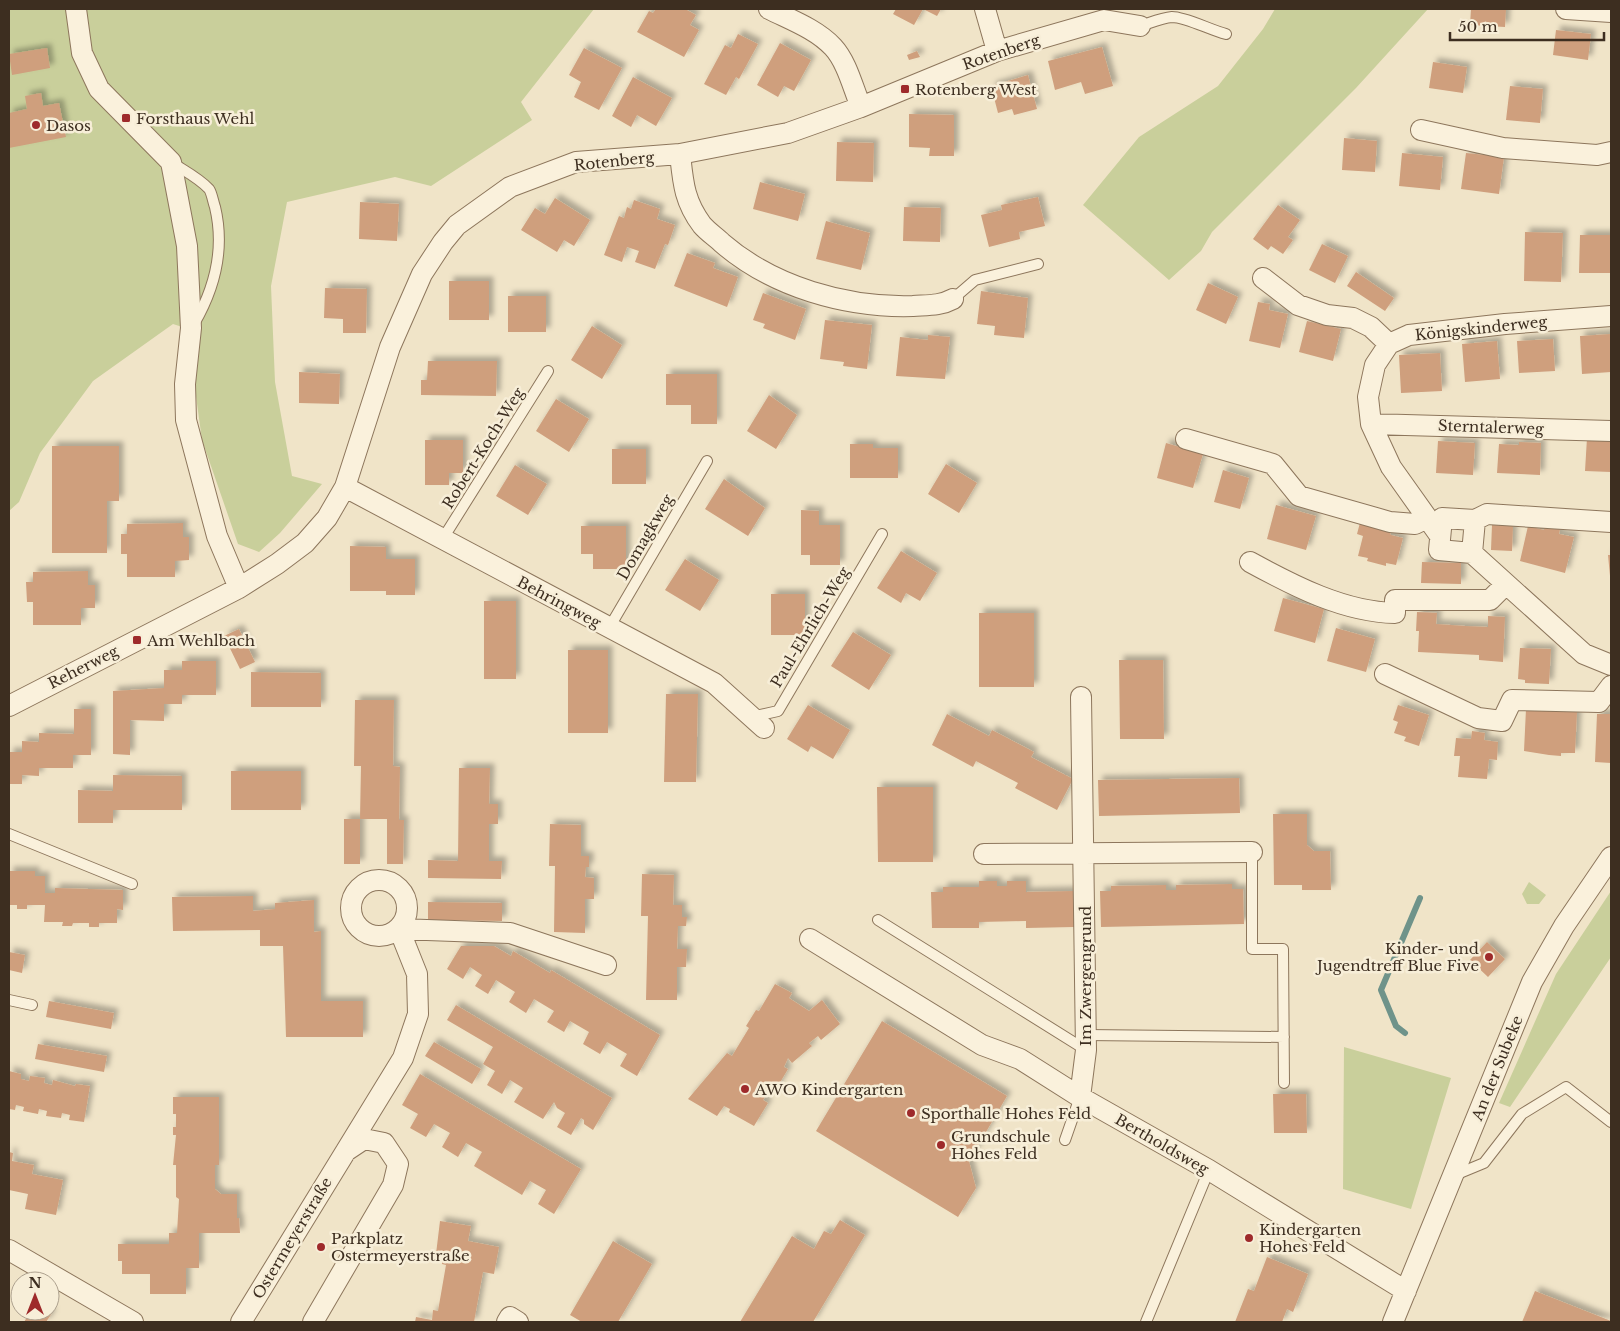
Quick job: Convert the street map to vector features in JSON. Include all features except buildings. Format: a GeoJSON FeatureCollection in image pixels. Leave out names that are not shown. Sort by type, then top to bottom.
{"type":"FeatureCollection","features":[{"type":"Feature","properties":{"kind":"street"},"geometry":{"type":"LineString","coordinates":[[76,9],[82,53],[99,89],[171,162],[187,246],[191,328],[185,384],[186,420],[217,536],[239,588]]}},
{"type":"Feature","properties":{"kind":"street"},"geometry":{"type":"LineString","coordinates":[[769,9],[809,29],[833,47],[844,65],[861,108]]}},
{"type":"Feature","properties":{"kind":"street"},"geometry":{"type":"LineString","coordinates":[[985,9],[997,51]]}},
{"type":"Feature","properties":{"kind":"street"},"geometry":{"type":"LineString","coordinates":[[1566,9],[1611,12]]}},
{"type":"Feature","properties":{"kind":"street","name":"Rotenberg"},"geometry":{"type":"LineString","coordinates":[[239,588],[277,564],[305,543],[327,518],[345,488],[390,347],[422,274],[443,242],[457,226],[510,187],[576,162],[680,154],[788,133],[861,108],[997,51],[1104,20],[1140,26]]}},
{"type":"Feature","properties":{"kind":"street"},"geometry":{"type":"LineString","coordinates":[[1421,130],[1502,148],[1597,155],[1611,154]]}},
{"type":"Feature","properties":{"kind":"street"},"geometry":{"type":"LineString","coordinates":[[680,154],[685,198],[703,226],[738,256],[784,282],[830,297],[886,306],[943,304],[953,299]]}},
{"type":"Feature","properties":{"kind":"street"},"geometry":{"type":"LineString","coordinates":[[1263,278],[1298,305],[1327,315],[1353,318],[1371,327],[1390,344],[1375,365],[1368,397],[1371,424],[1391,467],[1440,536]]}},
{"type":"Feature","properties":{"kind":"street","name":"Königskinderweg"},"geometry":{"type":"LineString","coordinates":[[1390,344],[1409,335],[1505,324],[1611,316]]}},
{"type":"Feature","properties":{"kind":"street","name":"Sterntalerweg"},"geometry":{"type":"LineString","coordinates":[[1371,424],[1611,431]]}},
{"type":"Feature","properties":{"kind":"street"},"geometry":{"type":"LineString","coordinates":[[1186,439],[1273,464],[1299,496],[1390,522],[1415,524],[1427,518]]}},
{"type":"Feature","properties":{"kind":"street","name":"Behringweg"},"geometry":{"type":"LineString","coordinates":[[345,488],[714,684],[757,723]]}},
{"type":"Feature","properties":{"kind":"street"},"geometry":{"type":"LineString","coordinates":[[1611,522],[1487,514],[1475,520],[1442,518],[1439,550],[1472,553],[1584,654],[1611,665]]}},
{"type":"Feature","properties":{"kind":"street"},"geometry":{"type":"LineString","coordinates":[[1472,553],[1475,520]]}},
{"type":"Feature","properties":{"kind":"street"},"geometry":{"type":"LineString","coordinates":[[1250,562],[1298,588],[1375,612],[1395,613],[1395,600],[1490,600],[1506,584]]}},
{"type":"Feature","properties":{"kind":"street","name":"Reherweg"},"geometry":{"type":"LineString","coordinates":[[9,706],[239,588]]}},
{"type":"Feature","properties":{"kind":"street"},"geometry":{"type":"LineString","coordinates":[[1386,674],[1478,718],[1502,721],[1512,700],[1599,702],[1611,686]]}},
{"type":"Feature","properties":{"kind":"street","name":"Im Zwergengrund"},"geometry":{"type":"LineString","coordinates":[[1080,1097],[1086,1042],[1085,854],[1081,697]]}},
{"type":"Feature","properties":{"kind":"street"},"geometry":{"type":"LineString","coordinates":[[984,854],[1252,852]]}},
{"type":"Feature","properties":{"kind":"street","name":"An der Subeke"},"geometry":{"type":"LineString","coordinates":[[1406,1291],[1532,982],[1564,926],[1611,857]]}},
{"type":"Feature","properties":{"kind":"street","name":"Ostermeyerstraße"},"geometry":{"type":"LineString","coordinates":[[241,1322],[342,1154],[403,1058],[418,1014],[417,974],[399,930],[510,933],[606,965]]}},
{"type":"Feature","properties":{"kind":"street","name":"Bertholdsweg"},"geometry":{"type":"LineString","coordinates":[[810,939],[982,1045],[1020,1059],[1080,1097],[1209,1170],[1406,1291]]}},
{"type":"Feature","properties":{"kind":"street","name":"Ostermeyerstraße"},"geometry":{"type":"LineString","coordinates":[[313,1322],[393,1185],[398,1164],[384,1143],[364,1139],[342,1154]]}},
{"type":"Feature","properties":{"kind":"street"},"geometry":{"type":"LineString","coordinates":[[9,1250],[133,1322]]}},
{"type":"Feature","properties":{"kind":"street"},"geometry":{"type":"LineString","coordinates":[[1393,1322],[1406,1291]]}},
{"type":"Feature","properties":{"kind":"street"},"geometry":{"type":"LineString","coordinates":[[507,1322],[510,1317],[518,1322]]}},
{"type":"Feature","properties":{"kind":"lane"},"geometry":{"type":"LineString","coordinates":[[1140,26],[1172,17],[1226,34]]}},
{"type":"Feature","properties":{"kind":"lane"},"geometry":{"type":"LineString","coordinates":[[171,162],[210,190],[217,216],[220,247],[217,265],[204,306],[191,328]]}},
{"type":"Feature","properties":{"kind":"lane"},"geometry":{"type":"LineString","coordinates":[[953,299],[975,280],[1038,264]]}},
{"type":"Feature","properties":{"kind":"lane","name":"Robert-Koch-Weg"},"geometry":{"type":"LineString","coordinates":[[442,540],[548,371]]}},
{"type":"Feature","properties":{"kind":"lane","name":"Domagkweg"},"geometry":{"type":"LineString","coordinates":[[609,628],[707,461]]}},
{"type":"Feature","properties":{"kind":"lane","name":"Paul-Ehrlich-Weg"},"geometry":{"type":"LineString","coordinates":[[757,723],[778,710],[882,534]]}},
{"type":"Feature","properties":{"kind":"lane"},"geometry":{"type":"LineString","coordinates":[[9,834],[132,884]]}},
{"type":"Feature","properties":{"kind":"lane"},"geometry":{"type":"LineString","coordinates":[[1252,852],[1252,949],[1283,949],[1284,1083]]}},
{"type":"Feature","properties":{"kind":"lane"},"geometry":{"type":"LineString","coordinates":[[878,920],[1086,1042],[1284,1037]]}},
{"type":"Feature","properties":{"kind":"lane"},"geometry":{"type":"LineString","coordinates":[[9,1000],[32,1005]]}},
{"type":"Feature","properties":{"kind":"lane"},"geometry":{"type":"LineString","coordinates":[[1454,1175],[1484,1163],[1522,1114],[1566,1088],[1611,1122]]}},
{"type":"Feature","properties":{"kind":"lane"},"geometry":{"type":"LineString","coordinates":[[1065,1140],[1080,1097]]}},
{"type":"Feature","properties":{"kind":"lane"},"geometry":{"type":"LineString","coordinates":[[1146,1322],[1209,1170]]}},
{"type":"Feature","properties":{"kind":"green space"},"geometry":{"type":"Polygon","coordinates":[[[9,9],[594,9],[521,102],[532,120],[431,186],[395,177],[287,202],[271,286],[275,382],[292,476],[322,484],[280,533],[259,552],[238,544],[202,440],[195,389],[201,333],[173,324],[93,381],[40,453],[19,502],[9,511],[9,9]]]}},
{"type":"Feature","properties":{"kind":"green space"},"geometry":{"type":"Polygon","coordinates":[[[1275,9],[1428,9],[1356,88],[1212,232],[1201,251],[1169,280],[1083,205],[1139,137],[1218,86],[1263,29],[1275,9]]]}},
{"type":"Feature","properties":{"kind":"green space"},"geometry":{"type":"Polygon","coordinates":[[[1529,882],[1546,895],[1539,904],[1527,904],[1522,894],[1529,882]]]}},
{"type":"Feature","properties":{"kind":"green space"},"geometry":{"type":"Polygon","coordinates":[[[1611,891],[1611,957],[1510,1107],[1499,1103],[1556,974],[1611,891]]]}},
{"type":"Feature","properties":{"kind":"green space"},"geometry":{"type":"Polygon","coordinates":[[[1344,1047],[1451,1078],[1411,1209],[1343,1189],[1344,1047]]]}},
{"type":"Feature","properties":{"kind":"waterway"},"geometry":{"type":"LineString","coordinates":[[1405,1033],[1396,1026],[1381,990],[1420,898]]}},
{"type":"Feature","properties":{"kind":"place","name":"Rotenberg West"},"geometry":{"type":"Point","coordinates":[905,89]}},
{"type":"Feature","properties":{"kind":"place","name":"Forsthaus Wehl"},"geometry":{"type":"Point","coordinates":[126,118]}},
{"type":"Feature","properties":{"kind":"place","name":"Dasos"},"geometry":{"type":"Point","coordinates":[36,125]}},
{"type":"Feature","properties":{"kind":"place","name":"Am Wehlbach"},"geometry":{"type":"Point","coordinates":[137,640]}},
{"type":"Feature","properties":{"kind":"place","name":"Kinder- und Jugendtreff Blue Five"},"geometry":{"type":"Point","coordinates":[1489,957]}},
{"type":"Feature","properties":{"kind":"place","name":"AWO Kindergarten"},"geometry":{"type":"Point","coordinates":[745,1089]}},
{"type":"Feature","properties":{"kind":"place","name":"Sporthalle Hohes Feld"},"geometry":{"type":"Point","coordinates":[911,1113]}},
{"type":"Feature","properties":{"kind":"place","name":"Grundschule Hohes Feld"},"geometry":{"type":"Point","coordinates":[941,1145]}},
{"type":"Feature","properties":{"kind":"place","name":"Kindergarten Hohes Feld"},"geometry":{"type":"Point","coordinates":[1249,1238]}},
{"type":"Feature","properties":{"kind":"place","name":"Parkplatz Ostermeyerstraße"},"geometry":{"type":"Point","coordinates":[321,1247]}}]}
